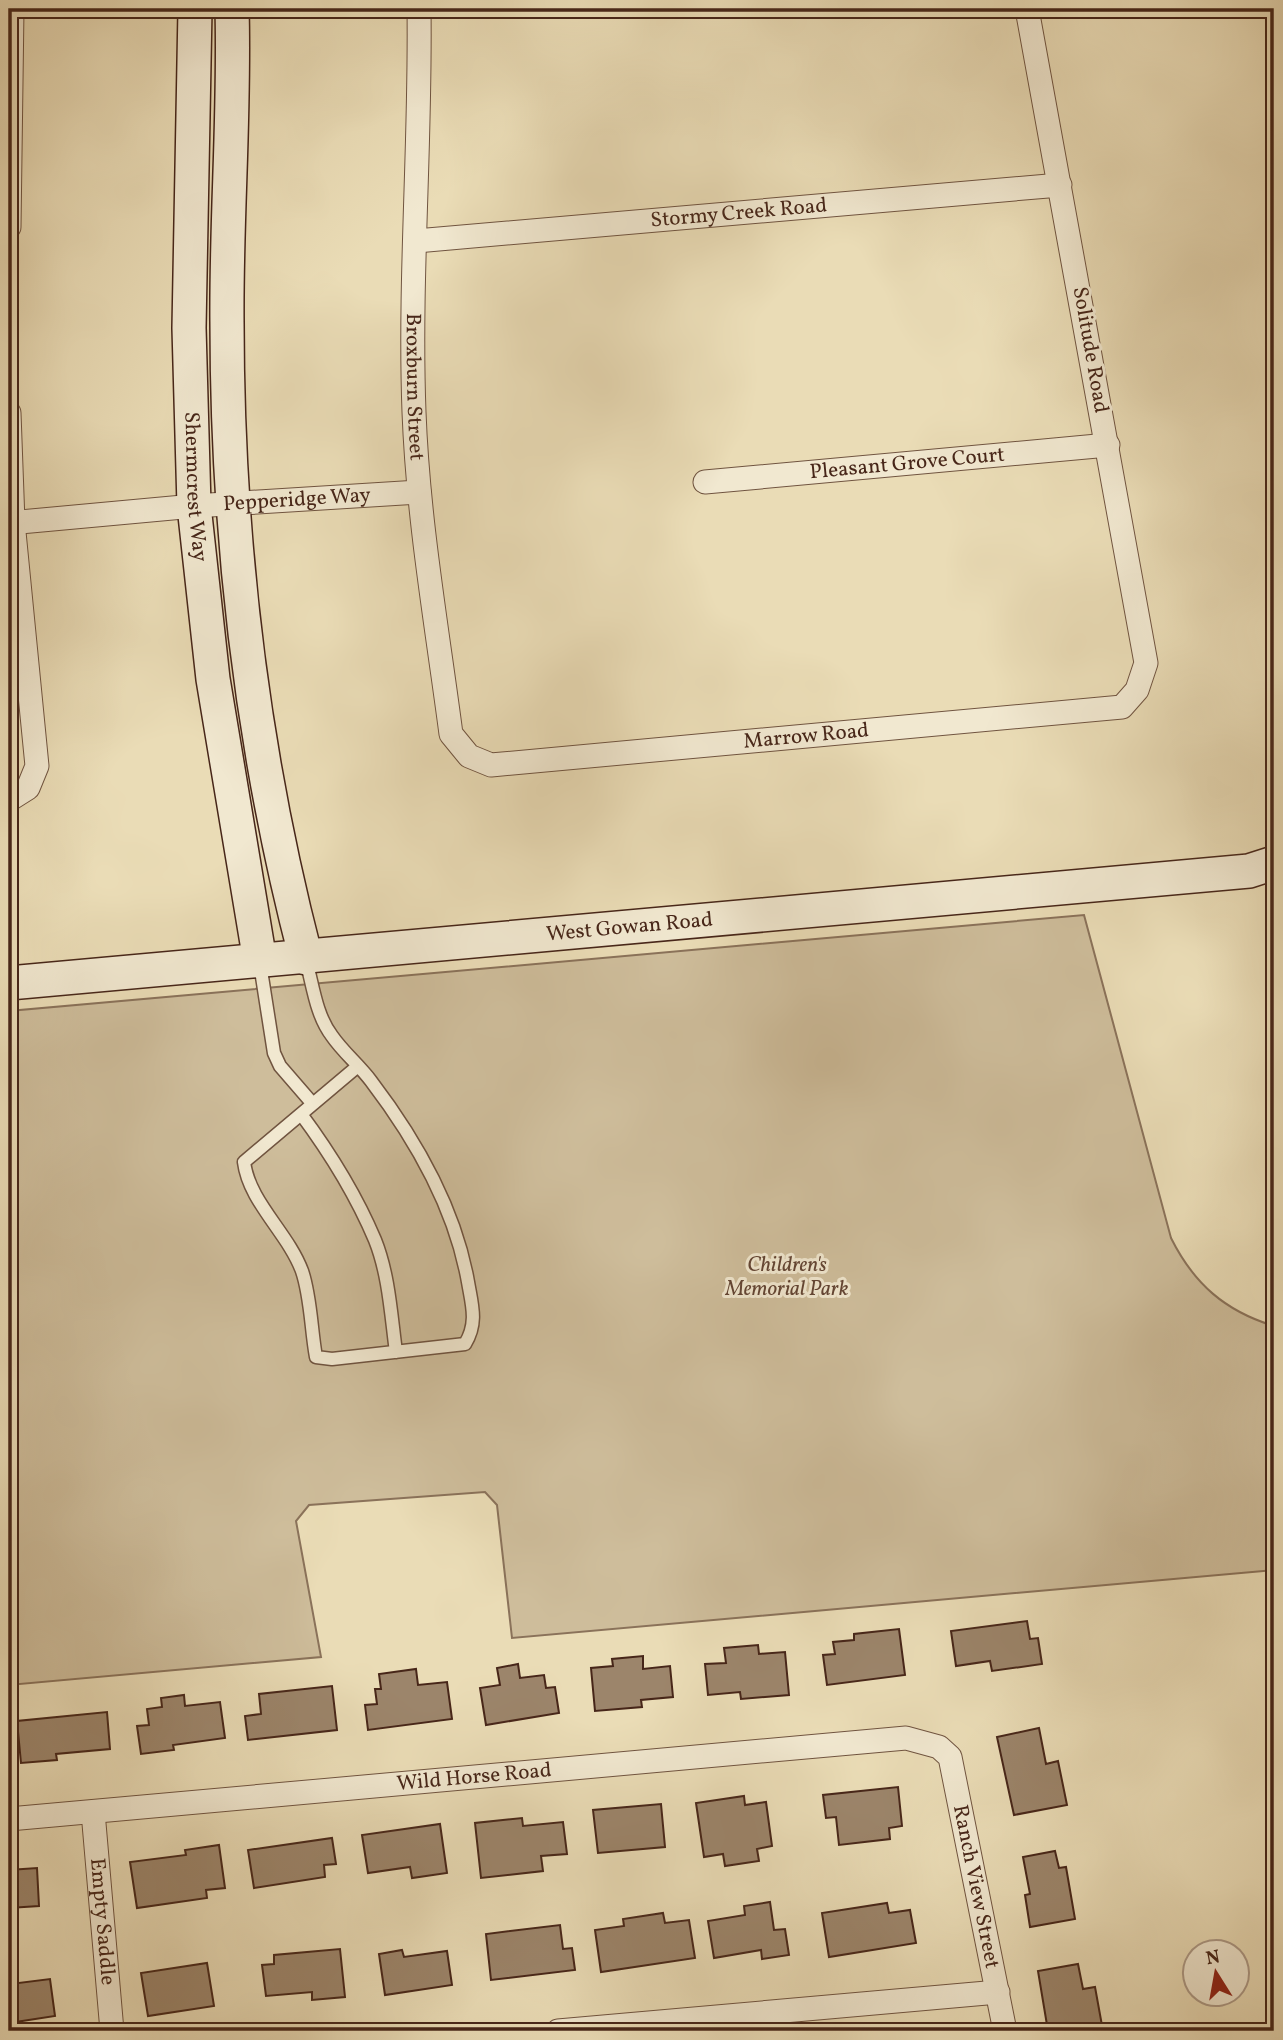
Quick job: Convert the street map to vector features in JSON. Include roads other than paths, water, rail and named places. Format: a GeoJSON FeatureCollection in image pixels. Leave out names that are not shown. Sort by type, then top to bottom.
{"type":"FeatureCollection","features":[{"type":"Feature","properties":{"kind":"street"},"geometry":{"type":"LineString","coordinates":[[9,227],[12,9]]}},
{"type":"Feature","properties":{"kind":"street","name":"Shermcrest Way"},"geometry":{"type":"LineString","coordinates":[[195,9],[195,103],[189,267],[194,506],[210,657],[260,961]]}},
{"type":"Feature","properties":{"kind":"street","name":"Shermcrest Way"},"geometry":{"type":"LineString","coordinates":[[232,9],[233,118],[227,322],[234,503],[243,621],[263,751],[306,958]]}},
{"type":"Feature","properties":{"kind":"street","name":"Broxburn Street"},"geometry":{"type":"LineString","coordinates":[[419,9],[420,99],[414,411],[419,492],[451,734],[469,756]]}},
{"type":"Feature","properties":{"kind":"street","name":"Solitude Road"},"geometry":{"type":"LineString","coordinates":[[1027,9],[1146,663],[1138,690]]}},
{"type":"Feature","properties":{"kind":"street","name":"Stormy Creek Road"},"geometry":{"type":"LineString","coordinates":[[416,241],[1060,185]]}},
{"type":"Feature","properties":{"kind":"street"},"geometry":{"type":"LineString","coordinates":[[9,413],[11,523],[37,766],[19,794]]}},
{"type":"Feature","properties":{"kind":"street","name":"Pleasant Grove Court"},"geometry":{"type":"LineString","coordinates":[[705,482],[1108,445]]}},
{"type":"Feature","properties":{"kind":"street","name":"Pepperidge Way"},"geometry":{"type":"LineString","coordinates":[[11,523],[194,506],[419,492]]}},
{"type":"Feature","properties":{"kind":"street","name":"Marrow Road"},"geometry":{"type":"LineString","coordinates":[[469,756],[492,765],[1122,707],[1138,690]]}},
{"type":"Feature","properties":{"kind":"street","name":"West Gowan Road"},"geometry":{"type":"LineString","coordinates":[[9,983],[1266,870]]}},
{"type":"Feature","properties":{"kind":"street","name":"Wild Horse Road"},"geometry":{"type":"LineString","coordinates":[[9,1819],[906,1738],[939,1747]]}},
{"type":"Feature","properties":{"kind":"street","name":"Ranch View Street"},"geometry":{"type":"LineString","coordinates":[[939,1747],[950,1757],[1005,2031]]}},
{"type":"Feature","properties":{"kind":"street","name":"Empty Saddle"},"geometry":{"type":"LineString","coordinates":[[93,1812],[112,2031]]}},
{"type":"Feature","properties":{"kind":"street"},"geometry":{"type":"LineString","coordinates":[[558,2031],[998,1992]]}},
{"type":"Feature","properties":{"kind":"lane"},"geometry":{"type":"LineString","coordinates":[[306,958],[319,1012],[331,1035],[358,1066],[411,1138],[444,1201],[465,1265],[474,1316],[473,1331],[466,1343],[332,1359],[316,1357],[302,1272],[279,1227],[246,1180],[244,1163],[358,1066]]}},
{"type":"Feature","properties":{"kind":"lane"},"geometry":{"type":"LineString","coordinates":[[260,961],[274,1053],[280,1066],[312,1103]]}},
{"type":"Feature","properties":{"kind":"lane"},"geometry":{"type":"LineString","coordinates":[[301,1114],[351,1189],[376,1242],[389,1295],[396,1352]]}},
{"type":"Feature","properties":{"kind":"park label","name":"Children's Memorial Park"},"geometry":{"type":"Point","coordinates":[787,1277]}}]}
